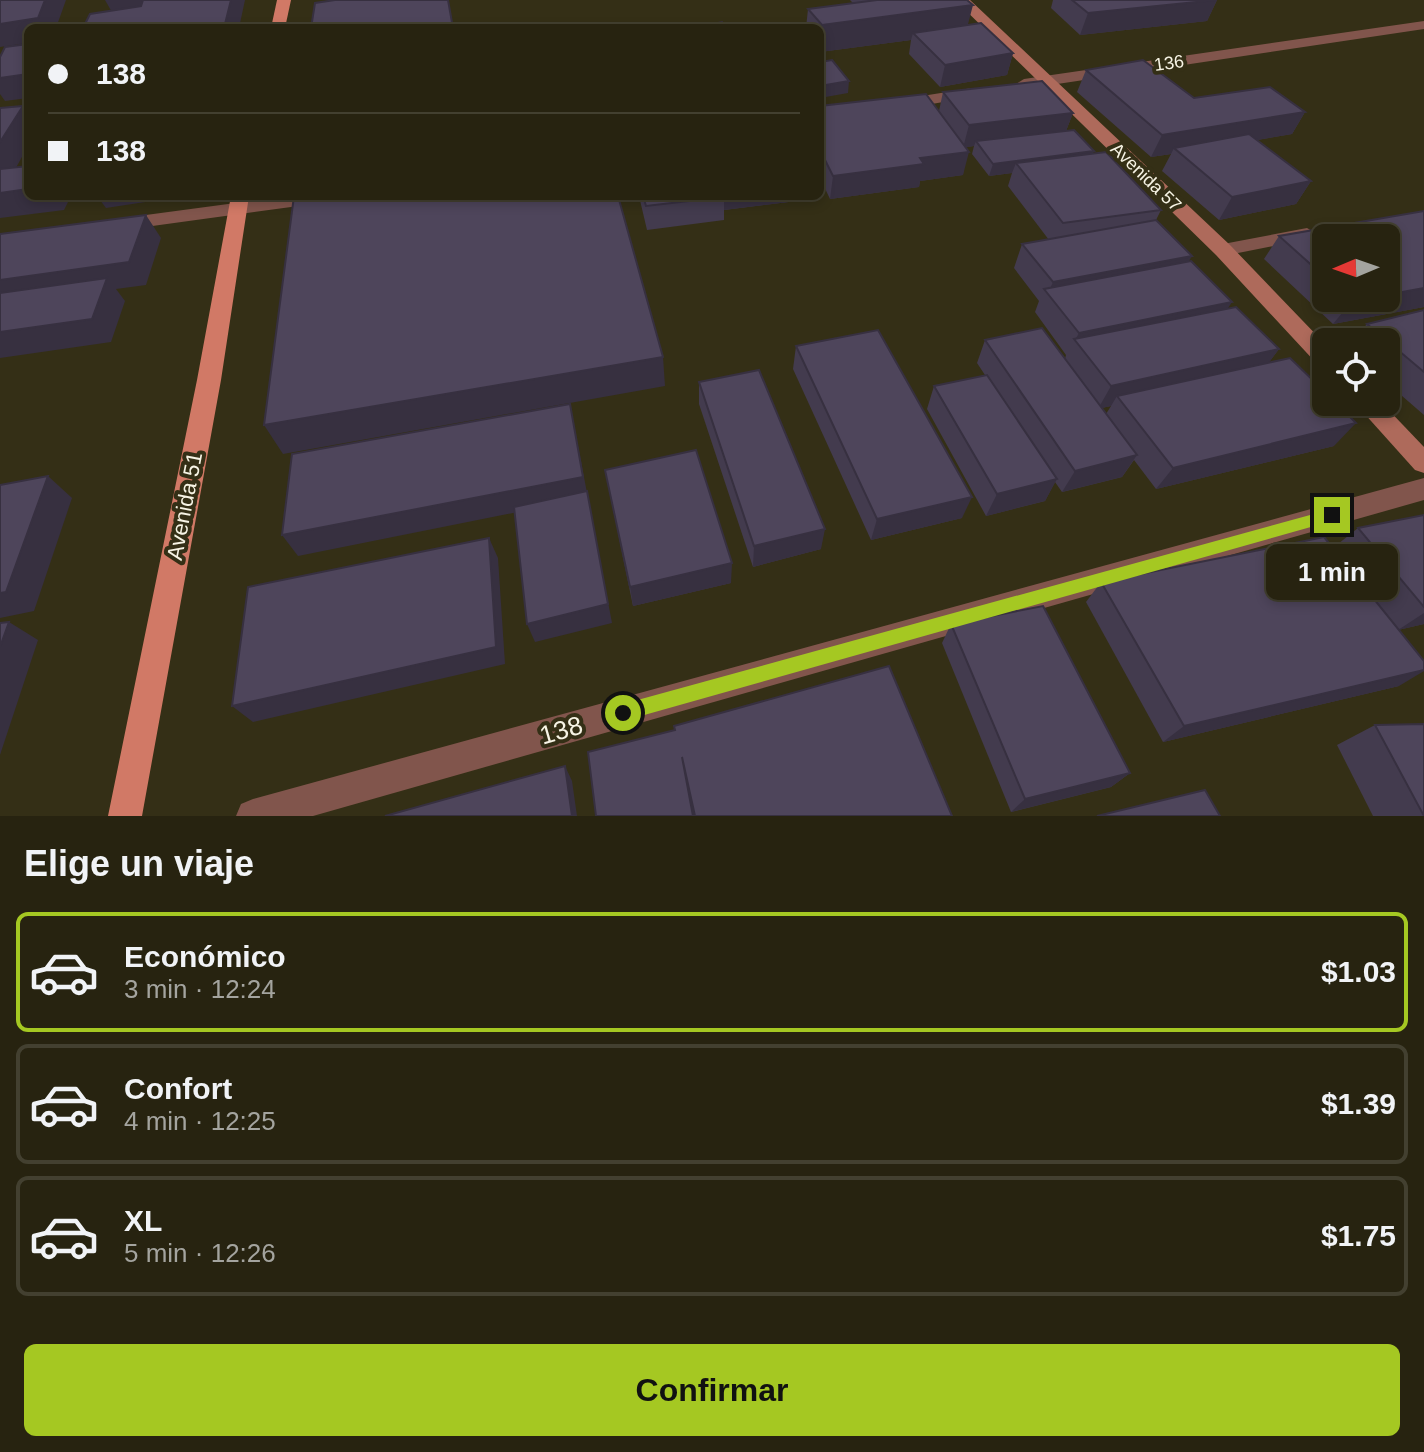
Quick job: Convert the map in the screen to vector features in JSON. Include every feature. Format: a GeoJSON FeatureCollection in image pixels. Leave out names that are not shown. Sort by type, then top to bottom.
{"type":"FeatureCollection","features":[{"type":"Feature","properties":{"kind":"main road"},"geometry":{"type":"LineString","coordinates":[[279,24],[284,0]]}},
{"type":"Feature","properties":{"kind":"main road","name":"Avenida 51"},"geometry":{"type":"LineString","coordinates":[[125,816],[209,380],[238,203]]}},
{"type":"Feature","properties":{"kind":"street","name":"Avenida 57"},"geometry":{"type":"LineString","coordinates":[[962,0],[1223,250],[1312,344]]}},
{"type":"Feature","properties":{"kind":"street","name":"136"},"geometry":{"type":"LineString","coordinates":[[1015,86],[1424,25]]}},
{"type":"Feature","properties":{"kind":"street"},"geometry":{"type":"LineString","coordinates":[[880,107],[985,91]]}},
{"type":"Feature","properties":{"kind":"street"},"geometry":{"type":"LineString","coordinates":[[89,229],[238,203],[277,200]]}},
{"type":"Feature","properties":{"kind":"street"},"geometry":{"type":"LineString","coordinates":[[1223,250],[1312,233]]}},
{"type":"Feature","properties":{"kind":"street"},"geometry":{"type":"LineString","coordinates":[[1379,416],[1424,463]]}},
{"type":"Feature","properties":{"kind":"street","name":"138"},"geometry":{"type":"LineString","coordinates":[[253,816],[1424,489]]}},
{"type":"Feature","properties":{"kind":"building"},"geometry":{"type":"Polygon","coordinates":[[[0,0],[45,0],[38,18],[0,24],[0,0]]]}},
{"type":"Feature","properties":{"kind":"building"},"geometry":{"type":"Polygon","coordinates":[[[143,0],[231,0],[225,24],[85,24],[90,14],[141,6],[143,0]]]}},
{"type":"Feature","properties":{"kind":"building"},"geometry":{"type":"Polygon","coordinates":[[[335,0],[448,0],[452,24],[312,24],[315,3],[335,0]]]}},
{"type":"Feature","properties":{"kind":"building"},"geometry":{"type":"Polygon","coordinates":[[[877,0],[967,0],[973,5],[824,25],[808,9],[877,0]]]}},
{"type":"Feature","properties":{"kind":"building"},"geometry":{"type":"Polygon","coordinates":[[[1072,0],[1216,0],[1088,13],[1072,0]]]}},
{"type":"Feature","properties":{"kind":"building"},"geometry":{"type":"Polygon","coordinates":[[[981,23],[1013,53],[945,65],[913,33],[981,23]]]}},
{"type":"Feature","properties":{"kind":"building"},"geometry":{"type":"Polygon","coordinates":[[[24,45],[24,75],[0,78],[0,57],[5,47],[24,45]]]}},
{"type":"Feature","properties":{"kind":"building"},"geometry":{"type":"Polygon","coordinates":[[[832,60],[849,81],[824,85],[824,61],[832,60]]]}},
{"type":"Feature","properties":{"kind":"building"},"geometry":{"type":"Polygon","coordinates":[[[1143,60],[1194,98],[1270,87],[1305,112],[1162,135],[1086,70],[1143,60]]]}},
{"type":"Feature","properties":{"kind":"building"},"geometry":{"type":"Polygon","coordinates":[[[1042,81],[1073,113],[969,125],[943,92],[1042,81]]]}},
{"type":"Feature","properties":{"kind":"building"},"geometry":{"type":"Polygon","coordinates":[[[926,94],[969,152],[920,158],[924,164],[833,176],[824,158],[824,106],[926,94]]]}},
{"type":"Feature","properties":{"kind":"building"},"geometry":{"type":"Polygon","coordinates":[[[23,106],[0,142],[0,108],[23,106]]]}},
{"type":"Feature","properties":{"kind":"building"},"geometry":{"type":"Polygon","coordinates":[[[1074,130],[1094,151],[993,164],[976,141],[1074,130]]]}},
{"type":"Feature","properties":{"kind":"building"},"geometry":{"type":"Polygon","coordinates":[[[1249,134],[1311,181],[1232,197],[1174,148],[1249,134]]]}},
{"type":"Feature","properties":{"kind":"building"},"geometry":{"type":"Polygon","coordinates":[[[1106,152],[1161,210],[1063,223],[1016,163],[1106,152]]]}},
{"type":"Feature","properties":{"kind":"building"},"geometry":{"type":"Polygon","coordinates":[[[24,166],[24,190],[0,193],[0,169],[24,166]]]}},
{"type":"Feature","properties":{"kind":"building"},"geometry":{"type":"Polygon","coordinates":[[[293,200],[619,200],[663,357],[264,425],[293,200]]]}},
{"type":"Feature","properties":{"kind":"building"},"geometry":{"type":"Polygon","coordinates":[[[644,200],[698,200],[646,206],[644,200]]]}},
{"type":"Feature","properties":{"kind":"building"},"geometry":{"type":"Polygon","coordinates":[[[1424,211],[1424,288],[1400,292],[1400,224],[1349,224],[1424,211]]]}},
{"type":"Feature","properties":{"kind":"building"},"geometry":{"type":"Polygon","coordinates":[[[146,215],[129,262],[0,280],[0,234],[146,215]]]}},
{"type":"Feature","properties":{"kind":"building"},"geometry":{"type":"Polygon","coordinates":[[[1156,220],[1192,256],[1053,282],[1022,244],[1156,220]]]}},
{"type":"Feature","properties":{"kind":"building"},"geometry":{"type":"Polygon","coordinates":[[[1312,230],[1312,265],[1279,236],[1312,230]]]}},
{"type":"Feature","properties":{"kind":"building"},"geometry":{"type":"Polygon","coordinates":[[[1191,261],[1232,302],[1079,333],[1044,289],[1191,261]]]}},
{"type":"Feature","properties":{"kind":"building"},"geometry":{"type":"Polygon","coordinates":[[[107,278],[92,319],[0,332],[0,293],[107,278]]]}},
{"type":"Feature","properties":{"kind":"building"},"geometry":{"type":"Polygon","coordinates":[[[1236,307],[1279,349],[1111,386],[1074,339],[1236,307]]]}},
{"type":"Feature","properties":{"kind":"building"},"geometry":{"type":"Polygon","coordinates":[[[1424,310],[1424,372],[1400,352],[1400,328],[1372,328],[1367,324],[1424,310]]]}},
{"type":"Feature","properties":{"kind":"building"},"geometry":{"type":"Polygon","coordinates":[[[1042,328],[1137,455],[1075,471],[985,340],[1042,328]]]}},
{"type":"Feature","properties":{"kind":"building"},"geometry":{"type":"Polygon","coordinates":[[[878,330],[972,497],[877,519],[796,346],[878,330]]]}},
{"type":"Feature","properties":{"kind":"building"},"geometry":{"type":"Polygon","coordinates":[[[1290,358],[1312,379],[1312,416],[1349,416],[1356,423],[1173,468],[1117,396],[1290,358]]]}},
{"type":"Feature","properties":{"kind":"building"},"geometry":{"type":"Polygon","coordinates":[[[759,370],[825,529],[754,546],[699,382],[759,370]]]}},
{"type":"Feature","properties":{"kind":"building"},"geometry":{"type":"Polygon","coordinates":[[[987,375],[1057,479],[997,494],[934,386],[987,375]]]}},
{"type":"Feature","properties":{"kind":"building"},"geometry":{"type":"Polygon","coordinates":[[[570,404],[583,477],[282,535],[292,454],[570,404]]]}},
{"type":"Feature","properties":{"kind":"building"},"geometry":{"type":"Polygon","coordinates":[[[696,450],[732,563],[630,587],[605,470],[696,450]]]}},
{"type":"Feature","properties":{"kind":"building"},"geometry":{"type":"Polygon","coordinates":[[[48,476],[6,592],[0,593],[0,485],[48,476]]]}},
{"type":"Feature","properties":{"kind":"building"},"geometry":{"type":"Polygon","coordinates":[[[587,491],[608,604],[527,624],[514,507],[587,491]]]}},
{"type":"Feature","properties":{"kind":"building"},"geometry":{"type":"Polygon","coordinates":[[[1424,515],[1424,607],[1358,528],[1424,515]]]}},
{"type":"Feature","properties":{"kind":"building"},"geometry":{"type":"Polygon","coordinates":[[[1324,537],[1424,661],[1424,670],[1184,726],[1101,582],[1324,537]]]}},
{"type":"Feature","properties":{"kind":"building"},"geometry":{"type":"Polygon","coordinates":[[[489,538],[496,647],[232,706],[248,587],[489,538]]]}},
{"type":"Feature","properties":{"kind":"building"},"geometry":{"type":"Polygon","coordinates":[[[1043,606],[1130,773],[1025,799],[951,624],[1043,606]]]}},
{"type":"Feature","properties":{"kind":"building"},"geometry":{"type":"Polygon","coordinates":[[[9,622],[0,647],[0,623],[9,622]]]}},
{"type":"Feature","properties":{"kind":"building"},"geometry":{"type":"Polygon","coordinates":[[[889,666],[952,816],[695,816],[682,757],[693,816],[596,816],[588,752],[675,730],[674,726],[889,666]]]}},
{"type":"Feature","properties":{"kind":"building"},"geometry":{"type":"Polygon","coordinates":[[[1424,724],[1424,816],[1375,725],[1424,724]]]}},
{"type":"Feature","properties":{"kind":"building"},"geometry":{"type":"Polygon","coordinates":[[[565,766],[572,816],[385,816],[565,766]]]}},
{"type":"Feature","properties":{"kind":"building"},"geometry":{"type":"Polygon","coordinates":[[[1205,790],[1220,816],[1097,816],[1205,790]]]}},
{"type":"Feature","properties":{"kind":"route"},"geometry":{"type":"LineString","coordinates":[[623,713],[1332,515]]}}]}
